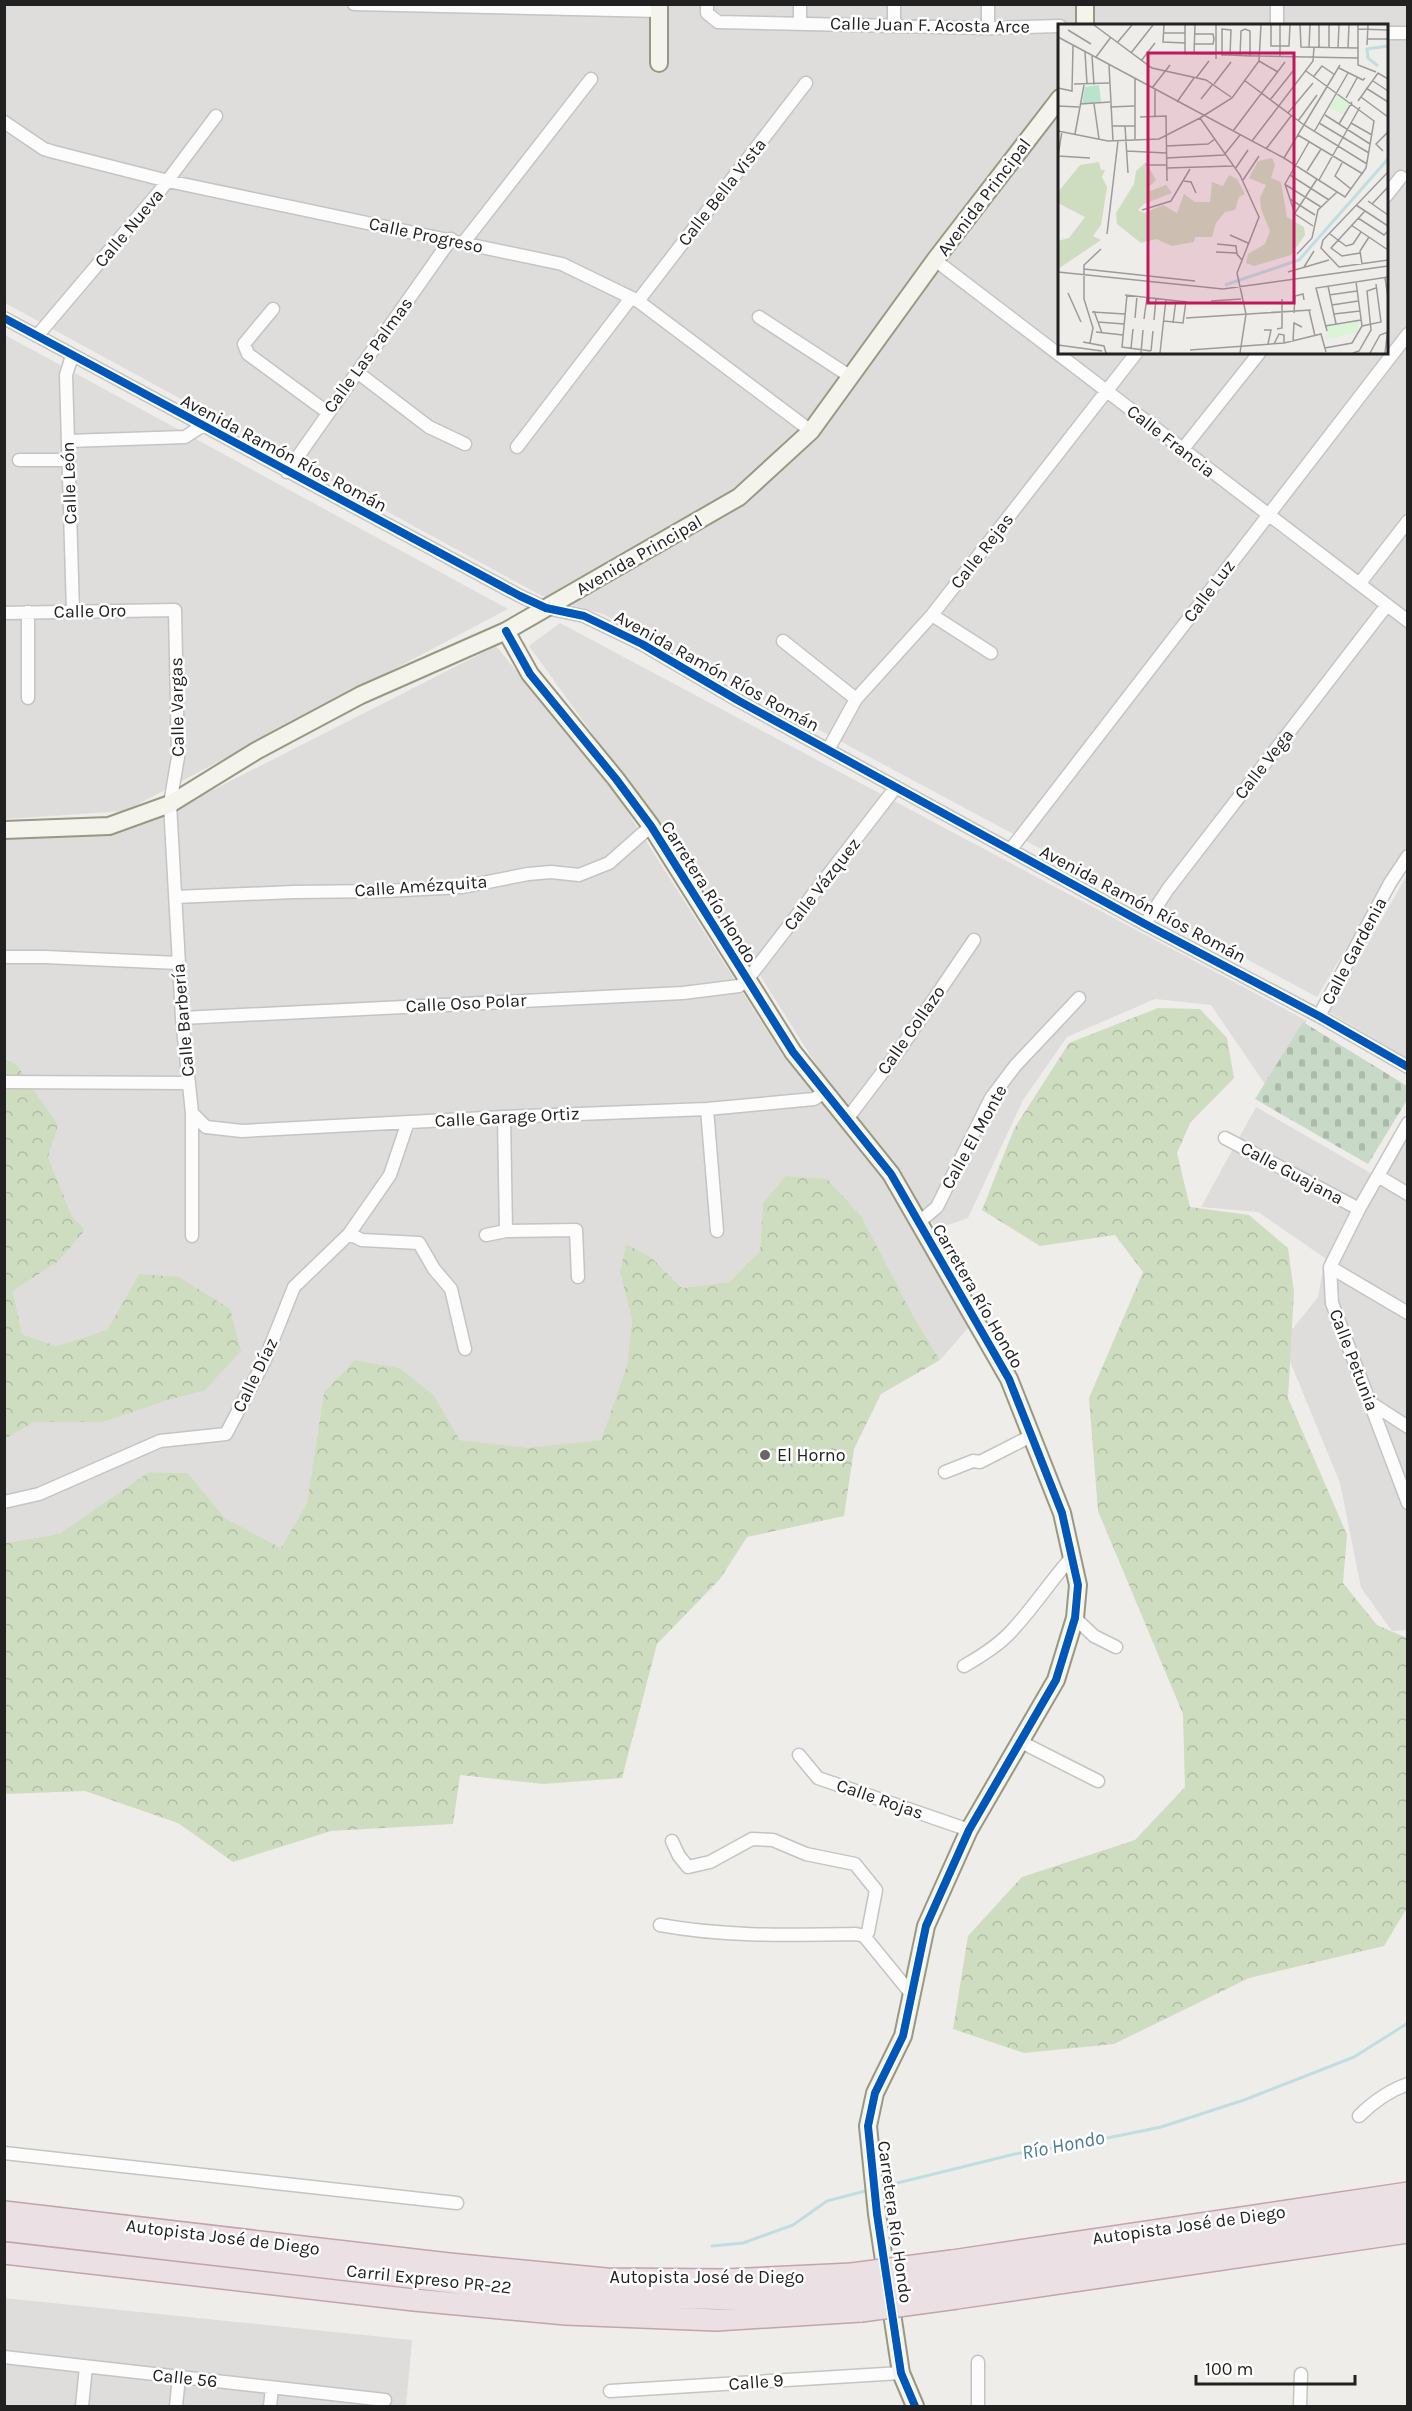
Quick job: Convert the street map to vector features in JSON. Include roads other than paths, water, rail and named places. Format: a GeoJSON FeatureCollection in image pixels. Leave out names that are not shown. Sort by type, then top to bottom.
{"type":"FeatureCollection","features":[{"type":"Feature","properties":{"kind":"highway","name":"Autopista José de Diego"},"geometry":{"type":"LineString","coordinates":[[4,2212],[449,2264],[606,2279],[726,2280],[856,2292],[954,2279],[1407,2193]]}},
{"type":"Feature","properties":{"kind":"highway"},"geometry":{"type":"LineString","coordinates":[[954,2279],[1188,2246],[1407,2211]]}},
{"type":"Feature","properties":{"kind":"highway","name":"Carril Expreso PR-22"},"geometry":{"type":"LineString","coordinates":[[4,2230],[467,2284],[582,2295],[738,2299],[856,2292]]}},
{"type":"Feature","properties":{"kind":"highway","name":"Autopista José de Diego"},"geometry":{"type":"LineString","coordinates":[[4,2253],[414,2300],[566,2314],[716,2320],[856,2292],[954,2279],[1407,2232]]}},
{"type":"Feature","properties":{"kind":"street","name":"Calle Juan F. Acosta Arce"},"geometry":{"type":"LineString","coordinates":[[707,4],[707,13],[718,22],[894,26],[1058,26]]}},
{"type":"Feature","properties":{"kind":"street"},"geometry":{"type":"LineString","coordinates":[[800,4],[800,24]]}},
{"type":"Feature","properties":{"kind":"street"},"geometry":{"type":"LineString","coordinates":[[894,4],[894,26]]}},
{"type":"Feature","properties":{"kind":"street"},"geometry":{"type":"LineString","coordinates":[[988,4],[988,27]]}},
{"type":"Feature","properties":{"kind":"street"},"geometry":{"type":"LineString","coordinates":[[1085,4],[1085,24]]}},
{"type":"Feature","properties":{"kind":"street"},"geometry":{"type":"LineString","coordinates":[[1277,4],[1277,24]]}},
{"type":"Feature","properties":{"kind":"street"},"geometry":{"type":"LineString","coordinates":[[357,5],[659,8],[659,63]]}},
{"type":"Feature","properties":{"kind":"street"},"geometry":{"type":"LineString","coordinates":[[1388,33],[1407,33]]}},
{"type":"Feature","properties":{"kind":"street"},"geometry":{"type":"LineString","coordinates":[[464,242],[591,79]]}},
{"type":"Feature","properties":{"kind":"street","name":"Calle Bella Vista"},"geometry":{"type":"LineString","coordinates":[[517,447],[806,83]]}},
{"type":"Feature","properties":{"kind":"street","name":"Avenida Principal"},"geometry":{"type":"LineString","coordinates":[[4,830],[109,826],[170,804],[256,751],[361,695],[506,631],[739,497],[811,431],[935,260],[1058,99]]}},
{"type":"Feature","properties":{"kind":"street","name":"Calle Nueva"},"geometry":{"type":"LineString","coordinates":[[37,336],[168,181],[216,116]]}},
{"type":"Feature","properties":{"kind":"street","name":"Calle Progreso"},"geometry":{"type":"LineString","coordinates":[[4,122],[44,149],[168,181],[562,264],[635,300],[811,431]]}},
{"type":"Feature","properties":{"kind":"street"},"geometry":{"type":"LineString","coordinates":[[1388,193],[1401,177]]}},
{"type":"Feature","properties":{"kind":"street","name":"Calle Las Palmas"},"geometry":{"type":"LineString","coordinates":[[287,472],[327,412],[451,239]]}},
{"type":"Feature","properties":{"kind":"street","name":"Calle Francia"},"geometry":{"type":"LineString","coordinates":[[935,260],[1058,354]]}},
{"type":"Feature","properties":{"kind":"street"},"geometry":{"type":"LineString","coordinates":[[273,309],[244,344],[248,354],[327,412]]}},
{"type":"Feature","properties":{"kind":"street"},"geometry":{"type":"LineString","coordinates":[[759,317],[851,376]]}},
{"type":"Feature","properties":{"kind":"street","name":"Avenida Ramón Ríos Román"},"geometry":{"type":"LineString","coordinates":[[4,318],[520,596],[546,608],[584,616],[609,627],[1145,924],[1319,1016],[1407,1067]]}},
{"type":"Feature","properties":{"kind":"street","name":"Calle Luz"},"geometry":{"type":"LineString","coordinates":[[1011,849],[1407,333]]}},
{"type":"Feature","properties":{"kind":"street","name":"Calle Francia"},"geometry":{"type":"LineString","coordinates":[[1058,354],[1407,621]]}},
{"type":"Feature","properties":{"kind":"street","name":"Calle Rejas"},"geometry":{"type":"LineString","coordinates":[[828,750],[856,699],[932,615],[1135,354]]}},
{"type":"Feature","properties":{"kind":"street"},"geometry":{"type":"LineString","coordinates":[[1182,450],[1258,354]]}},
{"type":"Feature","properties":{"kind":"street","name":"Calle León"},"geometry":{"type":"LineString","coordinates":[[72,356],[66,375],[73,612]]}},
{"type":"Feature","properties":{"kind":"street"},"geometry":{"type":"LineString","coordinates":[[357,372],[429,427],[465,444]]}},
{"type":"Feature","properties":{"kind":"street"},"geometry":{"type":"LineString","coordinates":[[68,441],[186,437],[202,426]]}},
{"type":"Feature","properties":{"kind":"street"},"geometry":{"type":"LineString","coordinates":[[19,460],[69,460]]}},
{"type":"Feature","properties":{"kind":"street"},"geometry":{"type":"LineString","coordinates":[[1360,584],[1407,521]]}},
{"type":"Feature","properties":{"kind":"street","name":"Calle Vega"},"geometry":{"type":"LineString","coordinates":[[1145,924],[1168,889],[1387,605]]}},
{"type":"Feature","properties":{"kind":"street","name":"Calle Oro"},"geometry":{"type":"LineString","coordinates":[[4,613],[175,610]]}},
{"type":"Feature","properties":{"kind":"street","name":"Calle Vargas"},"geometry":{"type":"LineString","coordinates":[[170,804],[178,757],[175,610]]}},
{"type":"Feature","properties":{"kind":"street"},"geometry":{"type":"LineString","coordinates":[[28,612],[28,698]]}},
{"type":"Feature","properties":{"kind":"street"},"geometry":{"type":"LineString","coordinates":[[932,615],[991,653]]}},
{"type":"Feature","properties":{"kind":"street","name":"Carretera Río Hondo"},"geometry":{"type":"LineString","coordinates":[[506,631],[530,674],[616,779],[651,826],[793,1052],[891,1174],[1009,1379],[1062,1513],[1078,1585],[1075,1618],[1056,1680],[969,1830],[926,1926],[903,2036],[875,2093],[868,2126],[877,2214],[901,2373],[915,2406]]}},
{"type":"Feature","properties":{"kind":"street"},"geometry":{"type":"LineString","coordinates":[[783,641],[856,699]]}},
{"type":"Feature","properties":{"kind":"street","name":"Calle Vázquez"},"geometry":{"type":"LineString","coordinates":[[747,980],[896,787]]}},
{"type":"Feature","properties":{"kind":"street","name":"Calle Barbería"},"geometry":{"type":"LineString","coordinates":[[170,804],[178,963],[192,1113],[192,1236]]}},
{"type":"Feature","properties":{"kind":"street","name":"Calle Amézquita"},"geometry":{"type":"LineString","coordinates":[[175,897],[462,887],[540,873],[579,875],[609,863],[651,826]]}},
{"type":"Feature","properties":{"kind":"street","name":"Calle Gardenia"},"geometry":{"type":"LineString","coordinates":[[1319,1016],[1390,883],[1407,856]]}},
{"type":"Feature","properties":{"kind":"street","name":"Calle Collazo"},"geometry":{"type":"LineString","coordinates":[[847,1119],[898,1052],[974,940]]}},
{"type":"Feature","properties":{"kind":"street"},"geometry":{"type":"LineString","coordinates":[[4,957],[178,963]]}},
{"type":"Feature","properties":{"kind":"street","name":"Calle Oso Polar"},"geometry":{"type":"LineString","coordinates":[[182,1018],[683,993],[739,986],[747,980]]}},
{"type":"Feature","properties":{"kind":"street","name":"Calle El Monte"},"geometry":{"type":"LineString","coordinates":[[918,1223],[937,1207],[991,1098],[1015,1066],[1079,998]]}},
{"type":"Feature","properties":{"kind":"street"},"geometry":{"type":"LineString","coordinates":[[4,1082],[189,1083]]}},
{"type":"Feature","properties":{"kind":"street","name":"Calle Garage Ortiz"},"geometry":{"type":"LineString","coordinates":[[192,1113],[206,1127],[242,1131],[707,1109],[814,1099],[825,1092]]}},
{"type":"Feature","properties":{"kind":"street"},"geometry":{"type":"LineString","coordinates":[[707,1109],[717,1231]]}},
{"type":"Feature","properties":{"kind":"street"},"geometry":{"type":"LineString","coordinates":[[504,1117],[506,1231]]}},
{"type":"Feature","properties":{"kind":"street","name":"Calle Díaz"},"geometry":{"type":"LineString","coordinates":[[4,1503],[39,1494],[160,1441],[226,1434],[264,1362],[294,1287],[349,1234],[390,1175],[408,1122]]}},
{"type":"Feature","properties":{"kind":"street","name":"Calle Petunia"},"geometry":{"type":"LineString","coordinates":[[1407,1123],[1330,1267],[1332,1303],[1407,1503]]}},
{"type":"Feature","properties":{"kind":"street","name":"Calle Guajana"},"geometry":{"type":"LineString","coordinates":[[1225,1138],[1359,1209]]}},
{"type":"Feature","properties":{"kind":"street"},"geometry":{"type":"LineString","coordinates":[[1378,1176],[1407,1194]]}},
{"type":"Feature","properties":{"kind":"street"},"geometry":{"type":"LineString","coordinates":[[486,1235],[506,1231],[576,1230],[578,1277]]}},
{"type":"Feature","properties":{"kind":"street"},"geometry":{"type":"LineString","coordinates":[[349,1234],[362,1240],[419,1244],[434,1269],[451,1290],[465,1349]]}},
{"type":"Feature","properties":{"kind":"street"},"geometry":{"type":"LineString","coordinates":[[1330,1267],[1407,1313]]}},
{"type":"Feature","properties":{"kind":"street"},"geometry":{"type":"LineString","coordinates":[[1371,1403],[1407,1426]]}},
{"type":"Feature","properties":{"kind":"street"},"geometry":{"type":"LineString","coordinates":[[945,1472],[973,1461],[980,1462],[1031,1436]]}},
{"type":"Feature","properties":{"kind":"street"},"geometry":{"type":"LineString","coordinates":[[964,1666],[988,1651],[1016,1627],[1050,1581],[1072,1557]]}},
{"type":"Feature","properties":{"kind":"street"},"geometry":{"type":"LineString","coordinates":[[1075,1618],[1094,1636],[1116,1647]]}},
{"type":"Feature","properties":{"kind":"street"},"geometry":{"type":"LineString","coordinates":[[1021,1742],[1098,1781]]}},
{"type":"Feature","properties":{"kind":"street","name":"Calle Rojas"},"geometry":{"type":"LineString","coordinates":[[799,1755],[818,1778],[969,1830]]}},
{"type":"Feature","properties":{"kind":"street"},"geometry":{"type":"LineString","coordinates":[[672,1841],[679,1856],[688,1867],[710,1862],[752,1839],[773,1840],[806,1854],[855,1864],[876,1890],[868,1932],[864,1936]]}},
{"type":"Feature","properties":{"kind":"street"},"geometry":{"type":"LineString","coordinates":[[660,1925],[723,1934],[856,1934],[864,1936],[913,1996]]}},
{"type":"Feature","properties":{"kind":"street"},"geometry":{"type":"LineString","coordinates":[[1359,2116],[1375,2101],[1407,2084]]}},
{"type":"Feature","properties":{"kind":"street"},"geometry":{"type":"LineString","coordinates":[[4,2153],[457,2203]]}},
{"type":"Feature","properties":{"kind":"street","name":"Calle 56"},"geometry":{"type":"LineString","coordinates":[[4,2357],[272,2388],[366,2402],[385,2400]]}},
{"type":"Feature","properties":{"kind":"street"},"geometry":{"type":"LineString","coordinates":[[978,2362],[978,2406]]}},
{"type":"Feature","properties":{"kind":"street"},"geometry":{"type":"LineString","coordinates":[[82,2406],[86,2367]]}},
{"type":"Feature","properties":{"kind":"street","name":"Calle 9"},"geometry":{"type":"LineString","coordinates":[[610,2391],[901,2373]]}},
{"type":"Feature","properties":{"kind":"street"},"geometry":{"type":"LineString","coordinates":[[1300,2406],[1301,2374]]}},
{"type":"Feature","properties":{"kind":"street"},"geometry":{"type":"LineString","coordinates":[[176,2406],[179,2377]]}},
{"type":"Feature","properties":{"kind":"street"},"geometry":{"type":"LineString","coordinates":[[270,2406],[272,2388]]}},
{"type":"Feature","properties":{"kind":"waterway","name":"Río Hondo"},"geometry":{"type":"LineString","coordinates":[[881,2187],[1015,2154],[1161,2127],[1244,2100],[1354,2057],[1408,2023]]}},
{"type":"Feature","properties":{"kind":"waterway","name":"Río Hondo"},"geometry":{"type":"LineString","coordinates":[[712,2246],[743,2243],[793,2225],[827,2201],[869,2190]]}},
{"type":"Feature","properties":{"kind":"place","name":"El Horno"},"geometry":{"type":"Point","coordinates":[765,1455]}}]}
